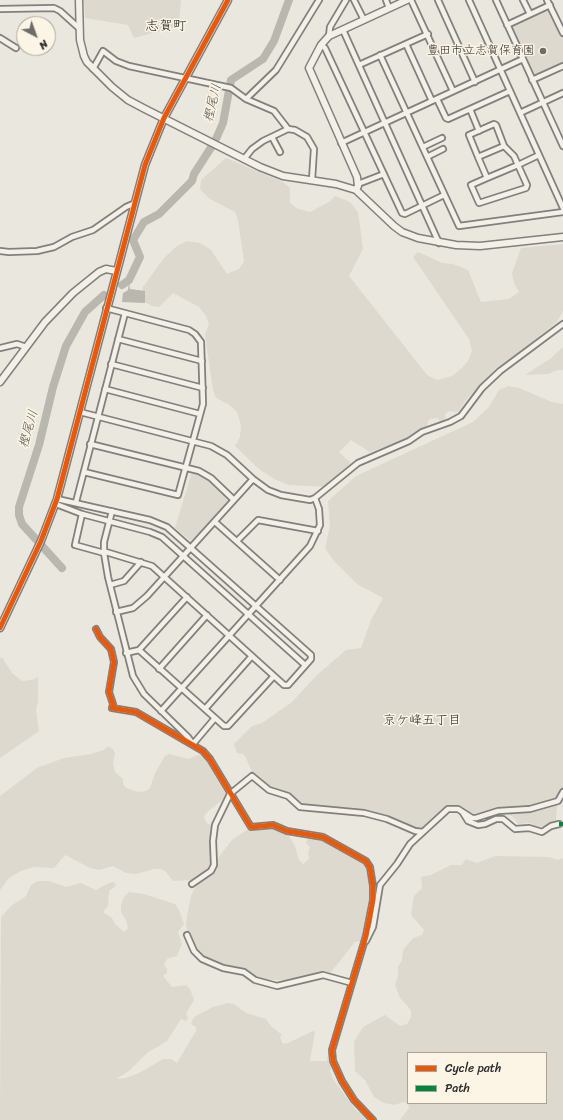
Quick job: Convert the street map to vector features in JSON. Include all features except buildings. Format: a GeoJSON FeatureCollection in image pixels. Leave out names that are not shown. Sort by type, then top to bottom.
{"type":"FeatureCollection","features":[{"type":"Feature","properties":{"kind":"street"},"geometry":{"type":"LineString","coordinates":[[79,0],[81,48],[87,62],[128,100],[244,159],[283,176],[357,187],[384,174]]}},
{"type":"Feature","properties":{"kind":"street"},"geometry":{"type":"LineString","coordinates":[[0,628],[26,574],[56,502],[133,204],[145,165],[164,118],[228,0]]}},
{"type":"Feature","properties":{"kind":"street"},"geometry":{"type":"LineString","coordinates":[[246,99],[276,70],[319,0]]}},
{"type":"Feature","properties":{"kind":"street"},"geometry":{"type":"LineString","coordinates":[[329,36],[330,27],[346,0]]}},
{"type":"Feature","properties":{"kind":"street"},"geometry":{"type":"LineString","coordinates":[[354,0],[364,20]]}},
{"type":"Feature","properties":{"kind":"street"},"geometry":{"type":"LineString","coordinates":[[386,0],[390,8]]}},
{"type":"Feature","properties":{"kind":"street"},"geometry":{"type":"LineString","coordinates":[[407,0],[329,36],[321,45],[309,71],[357,177],[357,187],[402,232],[414,237],[439,243],[480,246],[563,237]]}},
{"type":"Feature","properties":{"kind":"street"},"geometry":{"type":"LineString","coordinates":[[411,0],[454,91]]}},
{"type":"Feature","properties":{"kind":"street"},"geometry":{"type":"LineString","coordinates":[[438,0],[475,82]]}},
{"type":"Feature","properties":{"kind":"street"},"geometry":{"type":"LineString","coordinates":[[468,0],[540,155],[561,195],[563,208]]}},
{"type":"Feature","properties":{"kind":"street"},"geometry":{"type":"LineString","coordinates":[[496,0],[563,146]]}},
{"type":"Feature","properties":{"kind":"street"},"geometry":{"type":"LineString","coordinates":[[523,0],[530,14]]}},
{"type":"Feature","properties":{"kind":"street"},"geometry":{"type":"LineString","coordinates":[[507,25],[530,14],[548,2],[563,34]]}},
{"type":"Feature","properties":{"kind":"street"},"geometry":{"type":"LineString","coordinates":[[0,9],[54,8],[62,12],[80,29]]}},
{"type":"Feature","properties":{"kind":"street"},"geometry":{"type":"LineString","coordinates":[[343,30],[439,243]]}},
{"type":"Feature","properties":{"kind":"street"},"geometry":{"type":"LineString","coordinates":[[359,65],[428,34]]}},
{"type":"Feature","properties":{"kind":"street"},"geometry":{"type":"LineString","coordinates":[[0,38],[16,48]]}},
{"type":"Feature","properties":{"kind":"street"},"geometry":{"type":"LineString","coordinates":[[406,44],[434,100],[447,119],[510,91]]}},
{"type":"Feature","properties":{"kind":"street"},"geometry":{"type":"LineString","coordinates":[[321,45],[325,48],[402,213],[405,214],[444,196]]}},
{"type":"Feature","properties":{"kind":"street"},"geometry":{"type":"LineString","coordinates":[[93,69],[103,51],[122,64],[229,87],[246,99],[274,111],[288,129],[301,132],[311,142],[314,149],[312,180]]}},
{"type":"Feature","properties":{"kind":"street"},"geometry":{"type":"LineString","coordinates":[[380,56],[459,226],[563,212]]}},
{"type":"Feature","properties":{"kind":"street"},"geometry":{"type":"LineString","coordinates":[[342,143],[523,59]]}},
{"type":"Feature","properties":{"kind":"street"},"geometry":{"type":"LineString","coordinates":[[532,80],[563,66]]}},
{"type":"Feature","properties":{"kind":"street"},"geometry":{"type":"LineString","coordinates":[[520,113],[563,93]]}},
{"type":"Feature","properties":{"kind":"street"},"geometry":{"type":"LineString","coordinates":[[470,109],[479,131]]}},
{"type":"Feature","properties":{"kind":"street"},"geometry":{"type":"LineString","coordinates":[[487,178],[469,136],[495,124],[504,146],[512,154],[518,165],[527,186],[526,188],[488,198],[479,203],[470,187],[487,178],[518,165],[540,155]]}},
{"type":"Feature","properties":{"kind":"street"},"geometry":{"type":"LineString","coordinates":[[244,159],[252,149],[263,141],[288,129]]}},
{"type":"Feature","properties":{"kind":"street"},"geometry":{"type":"LineString","coordinates":[[272,137],[280,152]]}},
{"type":"Feature","properties":{"kind":"street"},"geometry":{"type":"LineString","coordinates":[[423,147],[442,138]]}},
{"type":"Feature","properties":{"kind":"street"},"geometry":{"type":"LineString","coordinates":[[478,157],[504,146]]}},
{"type":"Feature","properties":{"kind":"street"},"geometry":{"type":"LineString","coordinates":[[427,157],[443,149]]}},
{"type":"Feature","properties":{"kind":"street"},"geometry":{"type":"LineString","coordinates":[[0,251],[37,251],[54,248],[72,237],[93,230],[126,207],[133,204]]}},
{"type":"Feature","properties":{"kind":"street"},"geometry":{"type":"LineString","coordinates":[[0,382],[50,316],[83,283],[103,270],[116,270]]}},
{"type":"Feature","properties":{"kind":"street"},"geometry":{"type":"LineString","coordinates":[[84,472],[177,496],[180,494],[203,404],[201,342],[193,332],[106,308]]}},
{"type":"Feature","properties":{"kind":"street"},"geometry":{"type":"LineString","coordinates":[[76,502],[125,313]]}},
{"type":"Feature","properties":{"kind":"street"},"geometry":{"type":"LineString","coordinates":[[80,412],[194,441],[218,449],[265,488],[281,495],[306,500],[315,498],[358,463],[409,441],[422,432],[450,422],[461,416],[482,388],[500,371],[563,324]]}},
{"type":"Feature","properties":{"kind":"street"},"geometry":{"type":"LineString","coordinates":[[118,339],[202,361]]}},
{"type":"Feature","properties":{"kind":"street"},"geometry":{"type":"LineString","coordinates":[[0,348],[17,344],[26,347]]}},
{"type":"Feature","properties":{"kind":"street"},"geometry":{"type":"LineString","coordinates":[[111,364],[203,388]]}},
{"type":"Feature","properties":{"kind":"street"},"geometry":{"type":"LineString","coordinates":[[105,389],[200,414]]}},
{"type":"Feature","properties":{"kind":"street"},"geometry":{"type":"LineString","coordinates":[[90,444],[206,474],[234,500]]}},
{"type":"Feature","properties":{"kind":"street"},"geometry":{"type":"LineString","coordinates":[[116,612],[137,605],[165,577],[253,479]]}},
{"type":"Feature","properties":{"kind":"street"},"geometry":{"type":"LineString","coordinates":[[161,711],[310,546],[318,531],[320,513],[315,498]]}},
{"type":"Feature","properties":{"kind":"street"},"geometry":{"type":"LineString","coordinates":[[56,502],[76,502],[163,525],[191,547],[310,655],[311,659],[286,685],[274,676],[152,566],[106,552],[104,553],[75,545],[82,514]]}},
{"type":"Feature","properties":{"kind":"street"},"geometry":{"type":"LineString","coordinates":[[56,502],[82,514],[157,534],[184,555],[305,665]]}},
{"type":"Feature","properties":{"kind":"street"},"geometry":{"type":"LineString","coordinates":[[112,511],[104,542],[104,553],[126,653],[137,686],[188,737],[193,744]]}},
{"type":"Feature","properties":{"kind":"street"},"geometry":{"type":"LineString","coordinates":[[237,542],[257,520],[318,531]]}},
{"type":"Feature","properties":{"kind":"street"},"geometry":{"type":"LineString","coordinates":[[215,522],[280,580]]}},
{"type":"Feature","properties":{"kind":"street"},"geometry":{"type":"LineString","coordinates":[[110,585],[124,580],[141,562]]}},
{"type":"Feature","properties":{"kind":"street"},"geometry":{"type":"LineString","coordinates":[[126,653],[139,650],[186,597]]}},
{"type":"Feature","properties":{"kind":"street"},"geometry":{"type":"LineString","coordinates":[[160,669],[208,615]]}},
{"type":"Feature","properties":{"kind":"street"},"geometry":{"type":"LineString","coordinates":[[96,629],[111,649],[114,662],[109,692],[113,704],[112,708],[136,712],[193,744],[208,756],[251,827],[273,826],[287,831],[323,837],[366,861],[370,867],[373,886],[373,900],[364,942],[334,1042],[333,1061],[348,1090],[372,1120]]}},
{"type":"Feature","properties":{"kind":"street"},"geometry":{"type":"LineString","coordinates":[[139,650],[224,726],[228,726],[274,676]]}},
{"type":"Feature","properties":{"kind":"street"},"geometry":{"type":"LineString","coordinates":[[205,709],[252,656]]}},
{"type":"Feature","properties":{"kind":"street"},"geometry":{"type":"LineString","coordinates":[[193,744],[215,718]]}},
{"type":"Feature","properties":{"kind":"street"},"geometry":{"type":"LineString","coordinates":[[192,884],[211,871],[214,865],[213,841],[215,825],[230,794],[252,776],[270,790],[288,796],[300,807],[364,813],[387,819],[415,831],[423,832]]}},
{"type":"Feature","properties":{"kind":"street"},"geometry":{"type":"LineString","coordinates":[[364,942],[368,940],[373,927],[380,885],[410,844],[448,809],[454,808],[476,818],[498,811],[530,809],[558,801],[563,792]]}},
{"type":"Feature","properties":{"kind":"street"},"geometry":{"type":"LineString","coordinates":[[462,812],[468,820],[478,825],[485,824],[496,819],[503,819],[516,829],[529,828],[542,832],[551,826],[559,824]]}},
{"type":"Feature","properties":{"kind":"street"},"geometry":{"type":"LineString","coordinates":[[187,935],[194,951],[202,959],[223,968],[244,972],[255,980],[277,986],[323,975],[352,983]]}},
{"type":"Feature","properties":{"kind":"shaded area"},"geometry":{"type":"Polygon","coordinates":[[[84,0],[181,0],[179,26],[134,38],[128,25],[85,18],[84,0]]]}},
{"type":"Feature","properties":{"kind":"shaded area","name":"豊田市立志賀保育園"},"geometry":{"type":"Polygon","coordinates":[[[549,8],[563,39],[563,63],[534,76],[511,25],[549,8]]]}},
{"type":"Feature","properties":{"kind":"shaded area"},"geometry":{"type":"Polygon","coordinates":[[[226,158],[283,182],[290,188],[290,203],[298,209],[310,212],[329,202],[335,196],[350,202],[358,212],[363,249],[349,276],[428,376],[438,380],[452,376],[468,361],[472,351],[469,339],[413,257],[418,252],[442,263],[453,264],[468,270],[481,302],[509,299],[519,292],[514,283],[512,273],[521,248],[563,244],[563,311],[557,322],[517,354],[496,368],[466,400],[458,412],[449,411],[445,414],[446,418],[440,422],[438,418],[430,419],[427,426],[408,439],[370,452],[351,440],[339,452],[351,463],[326,487],[289,485],[274,479],[259,469],[235,446],[240,437],[241,425],[237,412],[228,404],[216,398],[213,390],[205,335],[209,324],[206,316],[199,307],[173,293],[159,307],[152,306],[143,301],[142,296],[143,287],[164,258],[177,246],[187,241],[200,243],[211,250],[227,274],[239,269],[244,261],[238,220],[235,212],[210,199],[200,189],[201,180],[226,158]]]}},
{"type":"Feature","properties":{"kind":"shaded area"},"geometry":{"type":"Polygon","coordinates":[[[129,282],[130,289],[145,291],[145,303],[122,302],[123,293],[128,290],[129,282]]]}},
{"type":"Feature","properties":{"kind":"shaded area"},"geometry":{"type":"Polygon","coordinates":[[[563,347],[563,370],[558,370],[548,374],[525,375],[550,359],[563,347]]]}},
{"type":"Feature","properties":{"kind":"shaded area"},"geometry":{"type":"Polygon","coordinates":[[[508,386],[519,388],[552,402],[563,404],[563,798],[557,807],[556,820],[539,828],[530,823],[518,824],[514,818],[501,809],[476,818],[458,808],[451,806],[441,812],[424,830],[415,831],[393,819],[344,809],[301,806],[289,794],[284,791],[269,788],[253,774],[246,758],[243,754],[237,753],[234,744],[252,726],[262,723],[292,702],[317,675],[346,650],[361,648],[371,620],[383,598],[357,584],[334,561],[325,548],[330,526],[328,501],[356,476],[473,422],[488,408],[499,390],[508,386]]]}},
{"type":"Feature","properties":{"kind":"shaded area"},"geometry":{"type":"Polygon","coordinates":[[[192,472],[210,480],[231,498],[191,541],[175,528],[192,472]]]}},
{"type":"Feature","properties":{"kind":"shaded area"},"geometry":{"type":"Polygon","coordinates":[[[2,657],[12,673],[22,681],[32,680],[38,677],[38,701],[36,710],[39,731],[0,758],[0,658],[2,657]]]}},
{"type":"Feature","properties":{"kind":"shaded area"},"geometry":{"type":"Polygon","coordinates":[[[108,746],[113,749],[115,754],[113,763],[115,772],[123,779],[123,784],[126,788],[138,792],[146,791],[150,788],[155,773],[165,756],[169,754],[188,759],[198,755],[203,755],[229,794],[205,814],[204,818],[207,823],[214,827],[213,866],[207,873],[193,880],[173,881],[166,872],[161,869],[154,869],[136,874],[126,873],[113,866],[99,870],[90,868],[65,855],[54,868],[33,867],[21,871],[9,878],[0,890],[0,796],[37,768],[64,758],[91,754],[104,750],[108,746]]]}},
{"type":"Feature","properties":{"kind":"shaded area"},"geometry":{"type":"Polygon","coordinates":[[[273,827],[289,836],[295,846],[299,860],[303,864],[309,859],[308,853],[310,847],[306,843],[309,836],[329,841],[362,862],[370,872],[371,899],[365,935],[362,941],[355,942],[331,972],[321,973],[290,982],[288,980],[263,980],[254,978],[243,970],[226,968],[208,959],[192,944],[186,925],[192,893],[201,879],[214,868],[220,855],[232,840],[247,830],[273,827]]]}},
{"type":"Feature","properties":{"kind":"shaded area"},"geometry":{"type":"Polygon","coordinates":[[[495,856],[549,857],[558,860],[563,858],[563,1120],[400,1120],[409,1108],[408,1104],[547,1104],[547,1052],[407,1052],[407,1103],[403,1102],[395,1105],[384,1103],[374,1097],[365,1080],[355,1071],[354,1042],[363,1027],[385,1015],[400,1026],[407,1024],[411,1017],[411,1010],[400,998],[395,985],[398,975],[398,967],[402,960],[403,950],[413,938],[422,935],[424,930],[411,915],[414,896],[422,888],[421,877],[431,875],[451,865],[462,865],[466,859],[477,863],[495,856]]]}},
{"type":"Feature","properties":{"kind":"shaded area"},"geometry":{"type":"Polygon","coordinates":[[[38,881],[49,881],[66,887],[81,883],[96,890],[114,882],[116,886],[109,891],[108,906],[103,912],[112,918],[115,924],[124,932],[128,928],[126,920],[121,912],[121,905],[124,897],[129,892],[144,894],[175,904],[179,910],[184,924],[178,932],[182,944],[177,956],[167,959],[164,965],[167,969],[167,973],[163,976],[172,987],[186,985],[190,989],[194,1000],[186,1013],[188,1018],[186,1021],[181,1019],[167,1041],[147,1053],[129,1071],[116,1079],[126,1078],[139,1073],[163,1059],[171,1059],[177,1063],[196,1031],[196,1027],[191,1024],[194,1017],[213,1007],[228,1003],[234,1004],[246,1013],[266,1019],[271,1026],[282,1035],[280,1037],[283,1044],[313,1031],[315,1032],[310,1061],[327,1061],[328,1054],[334,1048],[334,1059],[330,1071],[333,1079],[355,1109],[358,1112],[364,1112],[370,1120],[0,1120],[1,917],[11,906],[26,896],[31,885],[38,881]]]}},
{"type":"Feature","properties":{"kind":"waterway","name":"樫尾川"},"geometry":{"type":"LineString","coordinates":[[216,139],[223,123],[231,80],[263,59],[274,41],[289,0]]}},
{"type":"Feature","properties":{"kind":"waterway","name":"樫尾川"},"geometry":{"type":"LineString","coordinates":[[122,285],[129,280],[140,257],[133,240],[144,222],[159,214],[192,181],[194,174],[212,146]]}},
{"type":"Feature","properties":{"kind":"waterway","name":"樫尾川"},"geometry":{"type":"LineString","coordinates":[[62,568],[22,524],[19,515],[19,507],[39,445],[53,387],[66,346],[85,312],[104,295]]}},
{"type":"Feature","properties":{"kind":"cycle path"},"geometry":{"type":"LineString","coordinates":[[0,628],[41,541],[57,499],[145,165],[164,118],[228,0]]}},
{"type":"Feature","properties":{"kind":"cycle path"},"geometry":{"type":"LineString","coordinates":[[96,629],[100,637],[111,649],[114,662],[109,692],[113,704],[112,708],[136,712],[203,751],[210,759],[251,827],[273,825],[287,831],[323,837],[366,861],[370,867],[373,886],[373,900],[366,936],[332,1050],[333,1061],[342,1081],[354,1100],[373,1120]]}},
{"type":"Feature","properties":{"kind":"place","name":"豊田市立志賀保育園"},"geometry":{"type":"Point","coordinates":[543,51]}},
{"type":"Feature","properties":{"kind":"district","name":"志賀町"},"geometry":{"type":"Point","coordinates":[166,26]}},
{"type":"Feature","properties":{"kind":"district","name":"京ケ峰五丁目"},"geometry":{"type":"Point","coordinates":[422,721]}}]}
